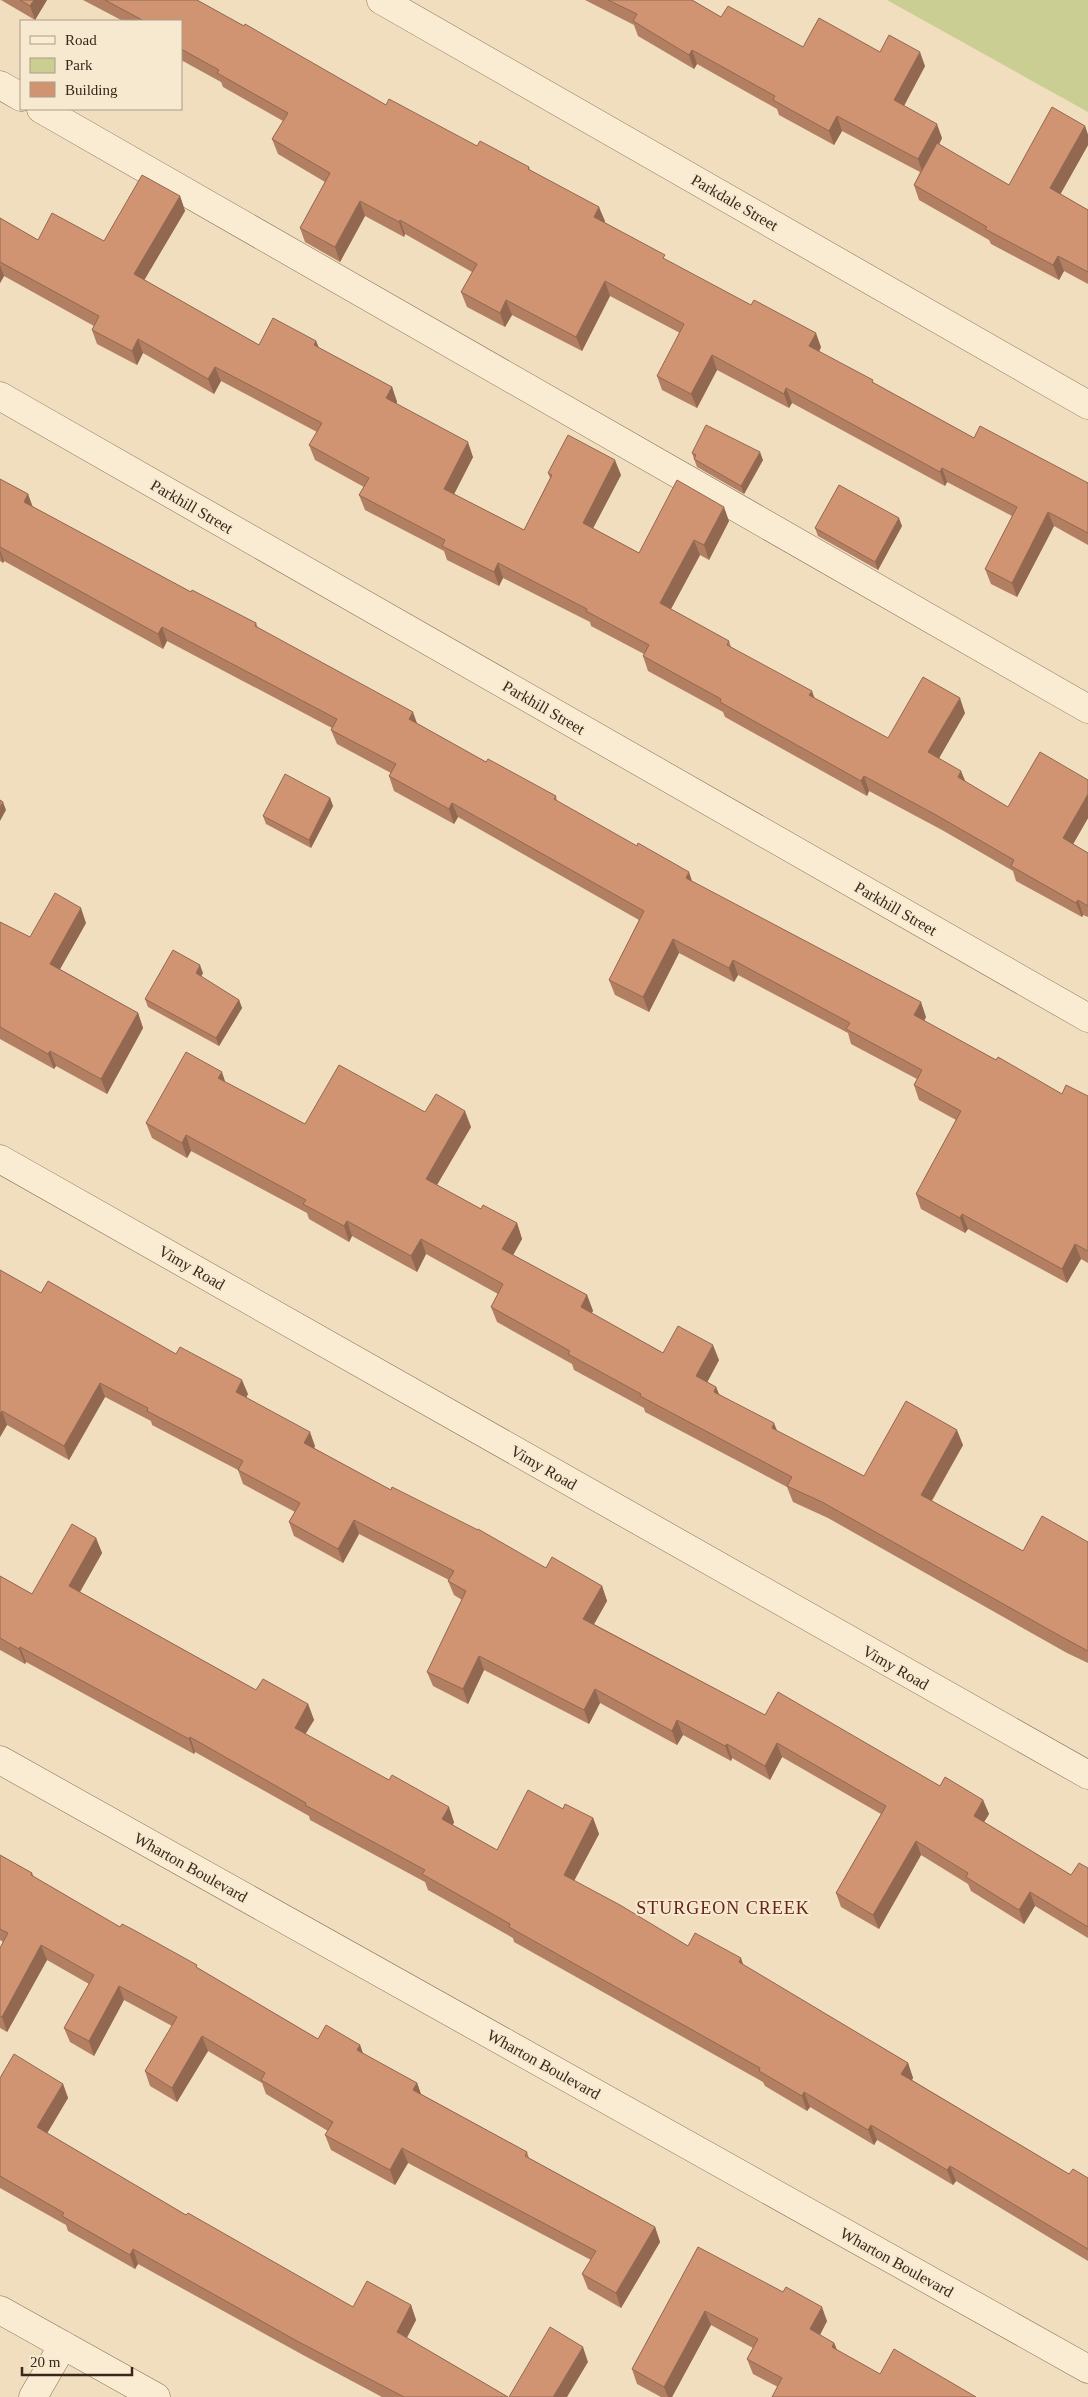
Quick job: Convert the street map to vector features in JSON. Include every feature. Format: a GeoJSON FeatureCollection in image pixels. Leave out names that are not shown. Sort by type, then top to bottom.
{"type":"FeatureCollection","features":[{"type":"Feature","properties":{"kind":"street","name":"Parkdale Street"},"geometry":{"type":"LineString","coordinates":[[381,0],[1088,405]]}},
{"type":"Feature","properties":{"kind":"street"},"geometry":{"type":"LineString","coordinates":[[0,85],[20,97]]}},
{"type":"Feature","properties":{"kind":"street"},"geometry":{"type":"LineString","coordinates":[[43,110],[1088,709]]}},
{"type":"Feature","properties":{"kind":"street","name":"Parkhill Street"},"geometry":{"type":"LineString","coordinates":[[0,396],[1088,1018]]}},
{"type":"Feature","properties":{"kind":"street","name":"Vimy Road"},"geometry":{"type":"LineString","coordinates":[[0,1159],[1088,1775]]}},
{"type":"Feature","properties":{"kind":"street","name":"Wharton Boulevard"},"geometry":{"type":"LineString","coordinates":[[0,1760],[1088,2369]]}},
{"type":"Feature","properties":{"kind":"street"},"geometry":{"type":"LineString","coordinates":[[0,2310],[156,2397]]}},
{"type":"Feature","properties":{"kind":"street"},"geometry":{"type":"LineString","coordinates":[[33,2397],[62,2345]]}},
{"type":"Feature","properties":{"kind":"green space"},"geometry":{"type":"Polygon","coordinates":[[[887,0],[1088,0],[1088,112],[887,0]]]}},
{"type":"Feature","properties":{"kind":"building"},"geometry":{"type":"Polygon","coordinates":[[[20,0],[34,0],[30,6],[20,0]]]}},
{"type":"Feature","properties":{"kind":"building"},"geometry":{"type":"Polygon","coordinates":[[[105,0],[197,0],[244,26],[245,24],[386,105],[389,99],[477,146],[480,141],[529,167],[528,169],[599,207],[594,217],[665,255],[663,258],[751,305],[754,300],[816,333],[809,346],[873,380],[872,382],[974,438],[980,426],[1088,483],[1088,533],[1048,512],[1012,583],[985,569],[1017,507],[942,468],[940,472],[786,388],[784,394],[712,355],[691,394],[657,376],[684,324],[605,281],[576,337],[506,300],[500,313],[461,292],[477,264],[400,220],[399,222],[360,201],[335,247],[300,228],[330,173],[272,139],[288,113],[217,73],[219,70],[182,50],[182,20],[142,20],[105,0]]]}},
{"type":"Feature","properties":{"kind":"building"},"geometry":{"type":"Polygon","coordinates":[[[608,0],[692,0],[721,17],[728,6],[803,47],[819,18],[880,52],[889,35],[920,52],[894,100],[937,124],[918,159],[837,116],[829,131],[773,100],[775,96],[692,50],[689,55],[633,21],[637,14],[608,0]]]}},
{"type":"Feature","properties":{"kind":"building"},"geometry":{"type":"Polygon","coordinates":[[[1052,107],[1085,126],[1050,188],[1088,210],[1088,272],[1058,256],[1053,265],[985,229],[987,227],[914,185],[937,143],[1009,185],[1052,107]]]}},
{"type":"Feature","properties":{"kind":"building"},"geometry":{"type":"Polygon","coordinates":[[[142,175],[180,196],[134,274],[259,345],[273,318],[316,341],[314,345],[392,387],[386,398],[468,442],[444,489],[524,530],[552,475],[548,473],[568,435],[615,460],[583,523],[639,553],[677,480],[724,507],[704,545],[694,540],[660,603],[729,641],[727,645],[812,691],[809,695],[888,738],[923,677],[960,698],[928,752],[961,771],[958,777],[1008,807],[1040,752],[1088,780],[1088,794],[1063,838],[1088,853],[1088,906],[1078,900],[1076,903],[1011,866],[1014,860],[936,815],[864,776],[861,781],[720,702],[721,699],[643,656],[649,645],[586,611],[587,609],[498,563],[494,572],[442,546],[445,540],[359,495],[369,478],[309,445],[322,423],[215,367],[208,379],[138,339],[132,351],[92,330],[99,316],[0,262],[0,218],[38,240],[52,213],[104,241],[142,175]]]}},
{"type":"Feature","properties":{"kind":"building"},"geometry":{"type":"Polygon","coordinates":[[[706,425],[760,452],[741,486],[694,459],[696,455],[692,453],[706,425]]]}},
{"type":"Feature","properties":{"kind":"building"},"geometry":{"type":"Polygon","coordinates":[[[0,479],[28,494],[24,502],[191,592],[192,590],[256,623],[255,626],[413,712],[409,719],[486,762],[488,759],[556,796],[554,799],[637,846],[638,843],[689,872],[686,878],[921,1002],[914,1015],[996,1060],[998,1057],[1062,1094],[1066,1085],[1088,1096],[1088,1251],[1075,1244],[1062,1269],[962,1214],[960,1218],[916,1194],[961,1111],[914,1085],[922,1070],[846,1029],[850,1023],[733,960],[729,968],[673,939],[643,997],[609,980],[644,911],[452,803],[449,809],[389,776],[396,764],[331,730],[337,719],[162,627],[158,634],[0,547],[0,479]]]}},
{"type":"Feature","properties":{"kind":"building"},"geometry":{"type":"Polygon","coordinates":[[[839,485],[899,518],[875,562],[815,528],[839,485]]]}},
{"type":"Feature","properties":{"kind":"building"},"geometry":{"type":"Polygon","coordinates":[[[285,774],[330,798],[309,840],[263,816],[285,774]]]}},
{"type":"Feature","properties":{"kind":"building"},"geometry":{"type":"Polygon","coordinates":[[[55,893],[81,908],[50,964],[138,1013],[101,1079],[50,1051],[48,1054],[0,1027],[0,922],[30,937],[55,893]]]}},
{"type":"Feature","properties":{"kind":"building"},"geometry":{"type":"Polygon","coordinates":[[[173,950],[200,965],[196,973],[239,1000],[216,1038],[145,999],[173,950]]]}},
{"type":"Feature","properties":{"kind":"building"},"geometry":{"type":"Polygon","coordinates":[[[186,1052],[222,1072],[218,1078],[305,1124],[339,1065],[425,1112],[436,1094],[465,1111],[426,1179],[481,1209],[483,1205],[517,1223],[502,1249],[587,1295],[581,1307],[663,1353],[678,1326],[713,1345],[696,1376],[716,1387],[714,1392],[774,1423],[772,1428],[864,1476],[906,1401],[957,1430],[921,1495],[1023,1551],[1042,1516],[1088,1542],[1088,1651],[822,1502],[787,1486],[792,1477],[640,1396],[641,1394],[568,1354],[570,1351],[491,1307],[503,1284],[421,1239],[411,1256],[347,1221],[344,1226],[303,1204],[306,1200],[186,1135],[182,1143],[146,1123],[186,1052]]]}},
{"type":"Feature","properties":{"kind":"building"},"geometry":{"type":"Polygon","coordinates":[[[0,1270],[41,1293],[48,1281],[176,1354],[180,1347],[242,1380],[236,1392],[310,1432],[304,1443],[391,1490],[392,1487],[478,1529],[546,1568],[552,1557],[602,1586],[583,1619],[765,1715],[778,1692],[940,1786],[945,1777],[983,1800],[974,1816],[1071,1875],[1079,1863],[1088,1868],[1088,1927],[1030,1892],[1019,1910],[966,1877],[968,1873],[916,1841],[873,1915],[836,1893],[886,1806],[777,1743],[765,1766],[727,1744],[725,1746],[677,1720],[672,1731],[595,1689],[584,1710],[479,1656],[463,1689],[427,1672],[466,1591],[448,1581],[454,1571],[354,1520],[338,1549],[289,1522],[300,1503],[238,1470],[243,1461],[147,1411],[148,1408],[100,1383],[64,1446],[2,1411],[0,1414],[0,1270]]]}},
{"type":"Feature","properties":{"kind":"building"},"geometry":{"type":"Polygon","coordinates":[[[72,1524],[96,1538],[69,1586],[256,1690],[263,1679],[308,1704],[295,1728],[389,1780],[392,1775],[449,1807],[442,1819],[497,1850],[528,1790],[563,1809],[565,1804],[593,1818],[564,1875],[620,1905],[688,1946],[695,1933],[741,1958],[739,1962],[908,2063],[901,2074],[1069,2174],[1073,2169],[1088,2178],[1088,2249],[950,2166],[947,2170],[871,2125],[868,2130],[804,2092],[802,2096],[759,2071],[760,2068],[509,1927],[510,1924],[422,1874],[425,1870],[305,1805],[306,1803],[190,1737],[189,1739],[0,1638],[0,1576],[32,1594],[72,1524]]]}},
{"type":"Feature","properties":{"kind":"building"},"geometry":{"type":"Polygon","coordinates":[[[0,1855],[120,1927],[122,1924],[197,1965],[196,1967],[318,2039],[326,2025],[360,2045],[357,2050],[417,2083],[413,2090],[527,2152],[525,2156],[655,2227],[616,2293],[582,2274],[596,2251],[402,2148],[390,2170],[325,2135],[333,2122],[261,2080],[265,2073],[202,2036],[172,2088],[145,2071],[177,2017],[119,1986],[89,2041],[64,2028],[94,1975],[41,1945],[2,2017],[0,2016],[0,1948],[8,1933],[0,1929],[0,1855]]]}},
{"type":"Feature","properties":{"kind":"building"},"geometry":{"type":"Polygon","coordinates":[[[14,2054],[63,2084],[37,2127],[186,2215],[188,2213],[353,2307],[367,2281],[411,2305],[397,2332],[508,2397],[404,2397],[297,2341],[133,2249],[130,2255],[62,2216],[64,2213],[0,2176],[0,2078],[14,2054]]]}},
{"type":"Feature","properties":{"kind":"building"},"geometry":{"type":"Polygon","coordinates":[[[698,2247],[783,2292],[786,2287],[822,2307],[810,2329],[834,2343],[832,2347],[880,2374],[894,2349],[976,2397],[772,2397],[782,2378],[747,2359],[758,2339],[705,2311],[664,2387],[632,2369],[698,2247]]]}},
{"type":"Feature","properties":{"kind":"building"},"geometry":{"type":"Polygon","coordinates":[[[550,2327],[583,2347],[553,2397],[509,2397],[550,2327]]]}},
{"type":"Feature","properties":{"kind":"district","name":"STURGEON CREEK"},"geometry":{"type":"Point","coordinates":[723,1908]}}]}
